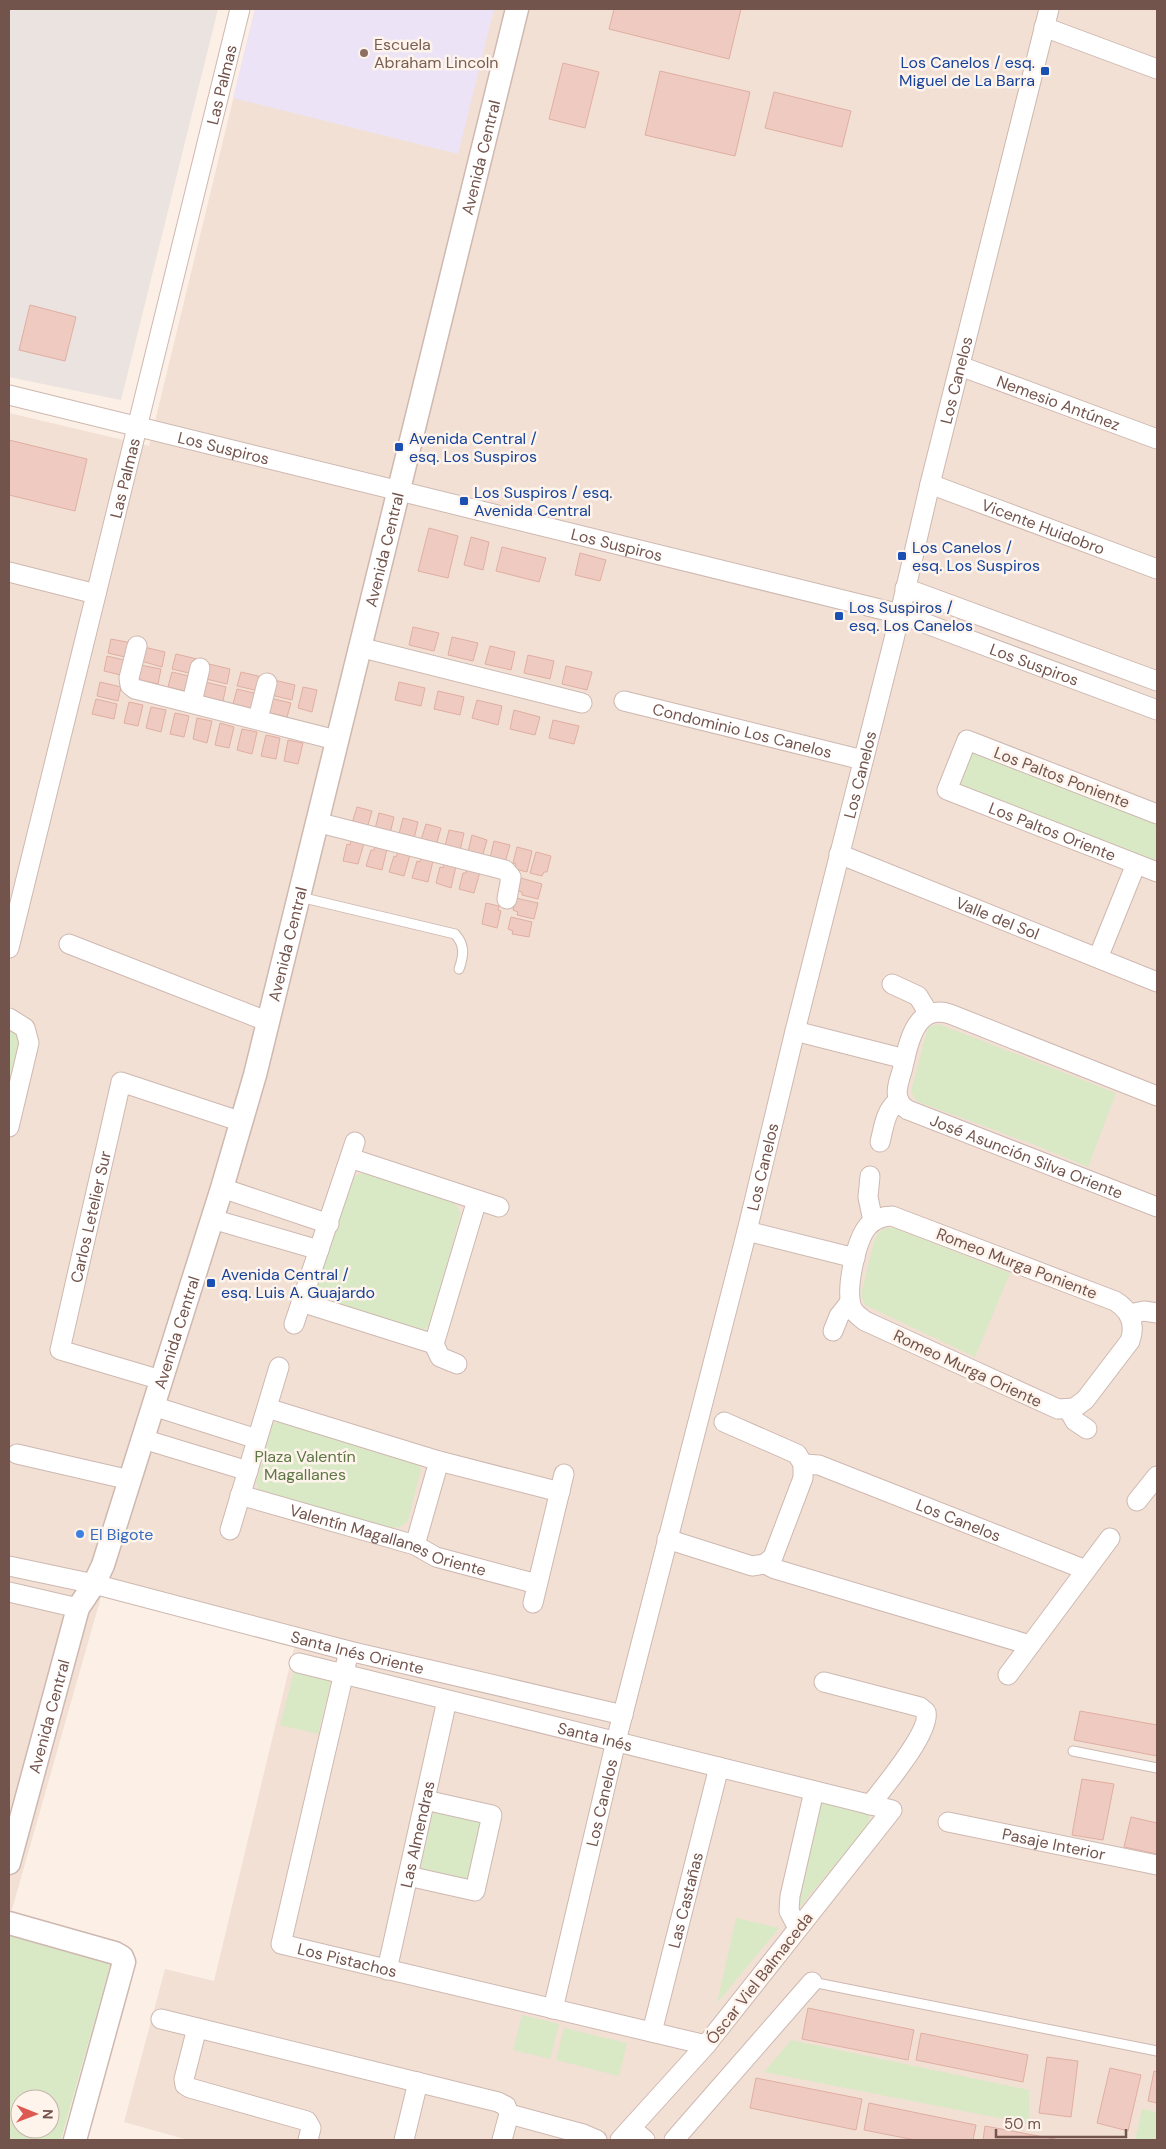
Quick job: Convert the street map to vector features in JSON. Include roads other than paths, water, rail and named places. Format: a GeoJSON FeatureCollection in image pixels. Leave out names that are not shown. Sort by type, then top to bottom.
{"type":"FeatureCollection","features":[{"type":"Feature","properties":{"kind":"street","name":"Las Palmas"},"geometry":{"type":"LineString","coordinates":[[9,943],[240,9]]}},
{"type":"Feature","properties":{"kind":"street","name":"Avenida Central"},"geometry":{"type":"LineString","coordinates":[[9,1863],[78,1608],[94,1584],[103,1565],[242,1122],[269,1022],[336,740],[517,9]]}},
{"type":"Feature","properties":{"kind":"street","name":"Los Canelos"},"geometry":{"type":"LineString","coordinates":[[553,2009],[616,1741],[747,1231],[794,1032],[900,614],[930,484],[1049,9]]}},
{"type":"Feature","properties":{"kind":"street"},"geometry":{"type":"LineString","coordinates":[[1044,27],[1157,69]]}},
{"type":"Feature","properties":{"kind":"street","name":"Nemesio Antúnez"},"geometry":{"type":"LineString","coordinates":[[960,366],[1157,439]]}},
{"type":"Feature","properties":{"kind":"street","name":"Los Suspiros"},"geometry":{"type":"LineString","coordinates":[[9,395],[900,614],[1157,710]]}},
{"type":"Feature","properties":{"kind":"street","name":"Vicente Huidobro"},"geometry":{"type":"LineString","coordinates":[[930,484],[1157,569]]}},
{"type":"Feature","properties":{"kind":"street"},"geometry":{"type":"LineString","coordinates":[[9,572],[96,594]]}},
{"type":"Feature","properties":{"kind":"street","name":"Los Suspiros"},"geometry":{"type":"LineString","coordinates":[[906,588],[1157,681]]}},
{"type":"Feature","properties":{"kind":"street"},"geometry":{"type":"LineString","coordinates":[[137,646],[129,678],[130,685],[135,689],[336,740]]}},
{"type":"Feature","properties":{"kind":"street"},"geometry":{"type":"LineString","coordinates":[[359,647],[582,703]]}},
{"type":"Feature","properties":{"kind":"street"},"geometry":{"type":"LineString","coordinates":[[192,702],[200,668]]}},
{"type":"Feature","properties":{"kind":"street"},"geometry":{"type":"LineString","coordinates":[[258,720],[267,683]]}},
{"type":"Feature","properties":{"kind":"street","name":"Condominio Los Canelos"},"geometry":{"type":"LineString","coordinates":[[624,701],[863,760]]}},
{"type":"Feature","properties":{"kind":"street","name":"Los Paltos Poniente"},"geometry":{"type":"LineString","coordinates":[[947,790],[967,740],[1157,814]]}},
{"type":"Feature","properties":{"kind":"street","name":"Los Paltos Oriente"},"geometry":{"type":"LineString","coordinates":[[947,790],[1157,872]]}},
{"type":"Feature","properties":{"kind":"street"},"geometry":{"type":"LineString","coordinates":[[316,822],[505,870],[511,877],[507,899]]}},
{"type":"Feature","properties":{"kind":"street","name":"Valle del Sol"},"geometry":{"type":"LineString","coordinates":[[839,854],[1157,982]]}},
{"type":"Feature","properties":{"kind":"street"},"geometry":{"type":"LineString","coordinates":[[1098,958],[1136,864]]}},
{"type":"Feature","properties":{"kind":"street"},"geometry":{"type":"LineString","coordinates":[[69,944],[269,1022]]}},
{"type":"Feature","properties":{"kind":"street"},"geometry":{"type":"LineString","coordinates":[[892,984],[918,996],[929,1014]]}},
{"type":"Feature","properties":{"kind":"street"},"geometry":{"type":"LineString","coordinates":[[880,1142],[887,1113],[898,1100],[897,1093],[913,1029],[921,1019],[929,1014],[939,1012],[950,1014],[1157,1096]]}},
{"type":"Feature","properties":{"kind":"street"},"geometry":{"type":"LineString","coordinates":[[9,1018],[25,1028],[29,1043],[9,1127]]}},
{"type":"Feature","properties":{"kind":"street"},"geometry":{"type":"LineString","coordinates":[[794,1032],[905,1059]]}},
{"type":"Feature","properties":{"kind":"street","name":"Carlos Letelier Sur"},"geometry":{"type":"LineString","coordinates":[[161,1380],[60,1350],[121,1082],[242,1122]]}},
{"type":"Feature","properties":{"kind":"street","name":"José Asunción Silva Oriente"},"geometry":{"type":"LineString","coordinates":[[898,1100],[908,1110],[1157,1207]]}},
{"type":"Feature","properties":{"kind":"street"},"geometry":{"type":"LineString","coordinates":[[294,1324],[353,1150],[499,1207]]}},
{"type":"Feature","properties":{"kind":"street"},"geometry":{"type":"LineString","coordinates":[[833,1331],[839,1316],[850,1302],[850,1287],[855,1258],[864,1233],[873,1221],[868,1197],[870,1176]]}},
{"type":"Feature","properties":{"kind":"street"},"geometry":{"type":"LineString","coordinates":[[222,1188],[329,1224]]}},
{"type":"Feature","properties":{"kind":"street"},"geometry":{"type":"LineString","coordinates":[[458,1364],[440,1356],[434,1344],[477,1200]]}},
{"type":"Feature","properties":{"kind":"street","name":"Romeo Murga Poniente"},"geometry":{"type":"LineString","coordinates":[[873,1221],[888,1216],[901,1218],[1114,1301],[1129,1314]]}},
{"type":"Feature","properties":{"kind":"street"},"geometry":{"type":"LineString","coordinates":[[212,1219],[319,1250]]}},
{"type":"Feature","properties":{"kind":"street"},"geometry":{"type":"LineString","coordinates":[[747,1231],[855,1258]]}},
{"type":"Feature","properties":{"kind":"street"},"geometry":{"type":"LineString","coordinates":[[301,1302],[434,1344]]}},
{"type":"Feature","properties":{"kind":"street","name":"Romeo Murga Oriente"},"geometry":{"type":"LineString","coordinates":[[850,1302],[855,1313],[865,1321],[1053,1407],[1068,1409]]}},
{"type":"Feature","properties":{"kind":"street"},"geometry":{"type":"LineString","coordinates":[[1087,1429],[1075,1421],[1068,1409],[1085,1400],[1128,1345],[1133,1331],[1129,1314],[1144,1311],[1157,1313]]}},
{"type":"Feature","properties":{"kind":"street"},"geometry":{"type":"LineString","coordinates":[[230,1530],[279,1367]]}},
{"type":"Feature","properties":{"kind":"street"},"geometry":{"type":"LineString","coordinates":[[153,1406],[257,1439]]}},
{"type":"Feature","properties":{"kind":"street"},"geometry":{"type":"LineString","coordinates":[[267,1408],[439,1461],[560,1492]]}},
{"type":"Feature","properties":{"kind":"street"},"geometry":{"type":"LineString","coordinates":[[724,1422],[797,1454],[803,1464],[804,1471],[801,1485],[773,1557],[765,1564]]}},
{"type":"Feature","properties":{"kind":"street"},"geometry":{"type":"LineString","coordinates":[[143,1439],[248,1470]]}},
{"type":"Feature","properties":{"kind":"street"},"geometry":{"type":"LineString","coordinates":[[17,1454],[130,1480]]}},
{"type":"Feature","properties":{"kind":"street"},"geometry":{"type":"LineString","coordinates":[[415,1545],[439,1461]]}},
{"type":"Feature","properties":{"kind":"street","name":"Los Canelos"},"geometry":{"type":"LineString","coordinates":[[803,1464],[819,1465],[1086,1570]]}},
{"type":"Feature","properties":{"kind":"street"},"geometry":{"type":"LineString","coordinates":[[533,1603],[564,1474]]}},
{"type":"Feature","properties":{"kind":"street"},"geometry":{"type":"LineString","coordinates":[[1138,1501],[1157,1476]]}},
{"type":"Feature","properties":{"kind":"street","name":"Valentín Magallanes Oriente"},"geometry":{"type":"LineString","coordinates":[[240,1495],[415,1545],[436,1557],[537,1584]]}},
{"type":"Feature","properties":{"kind":"street"},"geometry":{"type":"LineString","coordinates":[[1008,1675],[1110,1538]]}},
{"type":"Feature","properties":{"kind":"street"},"geometry":{"type":"LineString","coordinates":[[667,1539],[752,1566],[765,1564],[786,1572],[1030,1645]]}},
{"type":"Feature","properties":{"kind":"street"},"geometry":{"type":"LineString","coordinates":[[9,1566],[94,1584]]}},
{"type":"Feature","properties":{"kind":"street","name":"Santa Inés Oriente"},"geometry":{"type":"LineString","coordinates":[[94,1584],[349,1651],[623,1714]]}},
{"type":"Feature","properties":{"kind":"street"},"geometry":{"type":"LineString","coordinates":[[9,1592],[78,1608]]}},
{"type":"Feature","properties":{"kind":"street","name":"Los Pistachos"},"geometry":{"type":"LineString","coordinates":[[349,1651],[281,1944],[706,2045]]}},
{"type":"Feature","properties":{"kind":"street","name":"Santa Inés"},"geometry":{"type":"LineString","coordinates":[[298,1663],[343,1676],[616,1741],[892,1810]]}},
{"type":"Feature","properties":{"kind":"street"},"geometry":{"type":"LineString","coordinates":[[824,1682],[920,1707],[926,1712],[926,1720],[908,1755],[870,1805]]}},
{"type":"Feature","properties":{"kind":"street","name":"Las Almendras"},"geometry":{"type":"LineString","coordinates":[[387,1970],[447,1700]]}},
{"type":"Feature","properties":{"kind":"street","name":"Las Castañas"},"geometry":{"type":"LineString","coordinates":[[652,2032],[719,1767]]}},
{"type":"Feature","properties":{"kind":"street"},"geometry":{"type":"LineString","coordinates":[[798,1928],[789,1911],[790,1896],[814,1792]]}},
{"type":"Feature","properties":{"kind":"street"},"geometry":{"type":"LineString","coordinates":[[408,1876],[475,1891],[492,1815],[425,1800]]}},
{"type":"Feature","properties":{"kind":"street","name":"Óscar Viel Balmaceda"},"geometry":{"type":"LineString","coordinates":[[625,2134],[706,2045],[892,1810]]}},
{"type":"Feature","properties":{"kind":"street","name":"Pasaje Interior"},"geometry":{"type":"LineString","coordinates":[[948,1822],[1157,1866]]}},
{"type":"Feature","properties":{"kind":"street"},"geometry":{"type":"LineString","coordinates":[[9,1923],[115,1953],[124,1962],[75,2140]]}},
{"type":"Feature","properties":{"kind":"street"},"geometry":{"type":"LineString","coordinates":[[674,2140],[812,1982]]}},
{"type":"Feature","properties":{"kind":"street"},"geometry":{"type":"LineString","coordinates":[[161,2019],[498,2102],[506,2106],[509,2114],[502,2140]]}},
{"type":"Feature","properties":{"kind":"street"},"geometry":{"type":"LineString","coordinates":[[197,2028],[184,2079],[185,2084],[190,2088],[307,2121],[311,2128],[308,2140]]}},
{"type":"Feature","properties":{"kind":"street"},"geometry":{"type":"LineString","coordinates":[[404,2140],[418,2082]]}},
{"type":"Feature","properties":{"kind":"street"},"geometry":{"type":"LineString","coordinates":[[509,2114],[583,2134],[597,2140]]}},
{"type":"Feature","properties":{"kind":"street"},"geometry":{"type":"LineString","coordinates":[[625,2134],[646,2140]]}},
{"type":"Feature","properties":{"kind":"lane"},"geometry":{"type":"LineString","coordinates":[[298,897],[455,934],[462,942],[464,952],[459,969]]}},
{"type":"Feature","properties":{"kind":"lane"},"geometry":{"type":"LineString","coordinates":[[1073,1751],[1157,1768]]}},
{"type":"Feature","properties":{"kind":"lane"},"geometry":{"type":"LineString","coordinates":[[812,1982],[1157,2051]]}},
{"type":"Feature","properties":{"kind":"place","name":"Escuela Abraham Lincoln"},"geometry":{"type":"Point","coordinates":[364,53]}},
{"type":"Feature","properties":{"kind":"place","name":"Los Canelos / esq. Miguel de La Barra"},"geometry":{"type":"Point","coordinates":[1045,71]}},
{"type":"Feature","properties":{"kind":"place","name":"Avenida Central / esq. Los Suspiros"},"geometry":{"type":"Point","coordinates":[399,447]}},
{"type":"Feature","properties":{"kind":"place","name":"Los Suspiros / esq. Avenida Central"},"geometry":{"type":"Point","coordinates":[464,501]}},
{"type":"Feature","properties":{"kind":"place","name":"Los Canelos / esq. Los Suspiros"},"geometry":{"type":"Point","coordinates":[902,556]}},
{"type":"Feature","properties":{"kind":"place","name":"Los Suspiros / esq. Los Canelos"},"geometry":{"type":"Point","coordinates":[839,616]}},
{"type":"Feature","properties":{"kind":"place","name":"Avenida Central / esq. Luis A. Guajardo"},"geometry":{"type":"Point","coordinates":[211,1283]}},
{"type":"Feature","properties":{"kind":"place","name":"El Bigote"},"geometry":{"type":"Point","coordinates":[80,1534]}},
{"type":"Feature","properties":{"kind":"park label","name":"Plaza Valentín Magallanes"},"geometry":{"type":"Point","coordinates":[305,1465]}}]}
